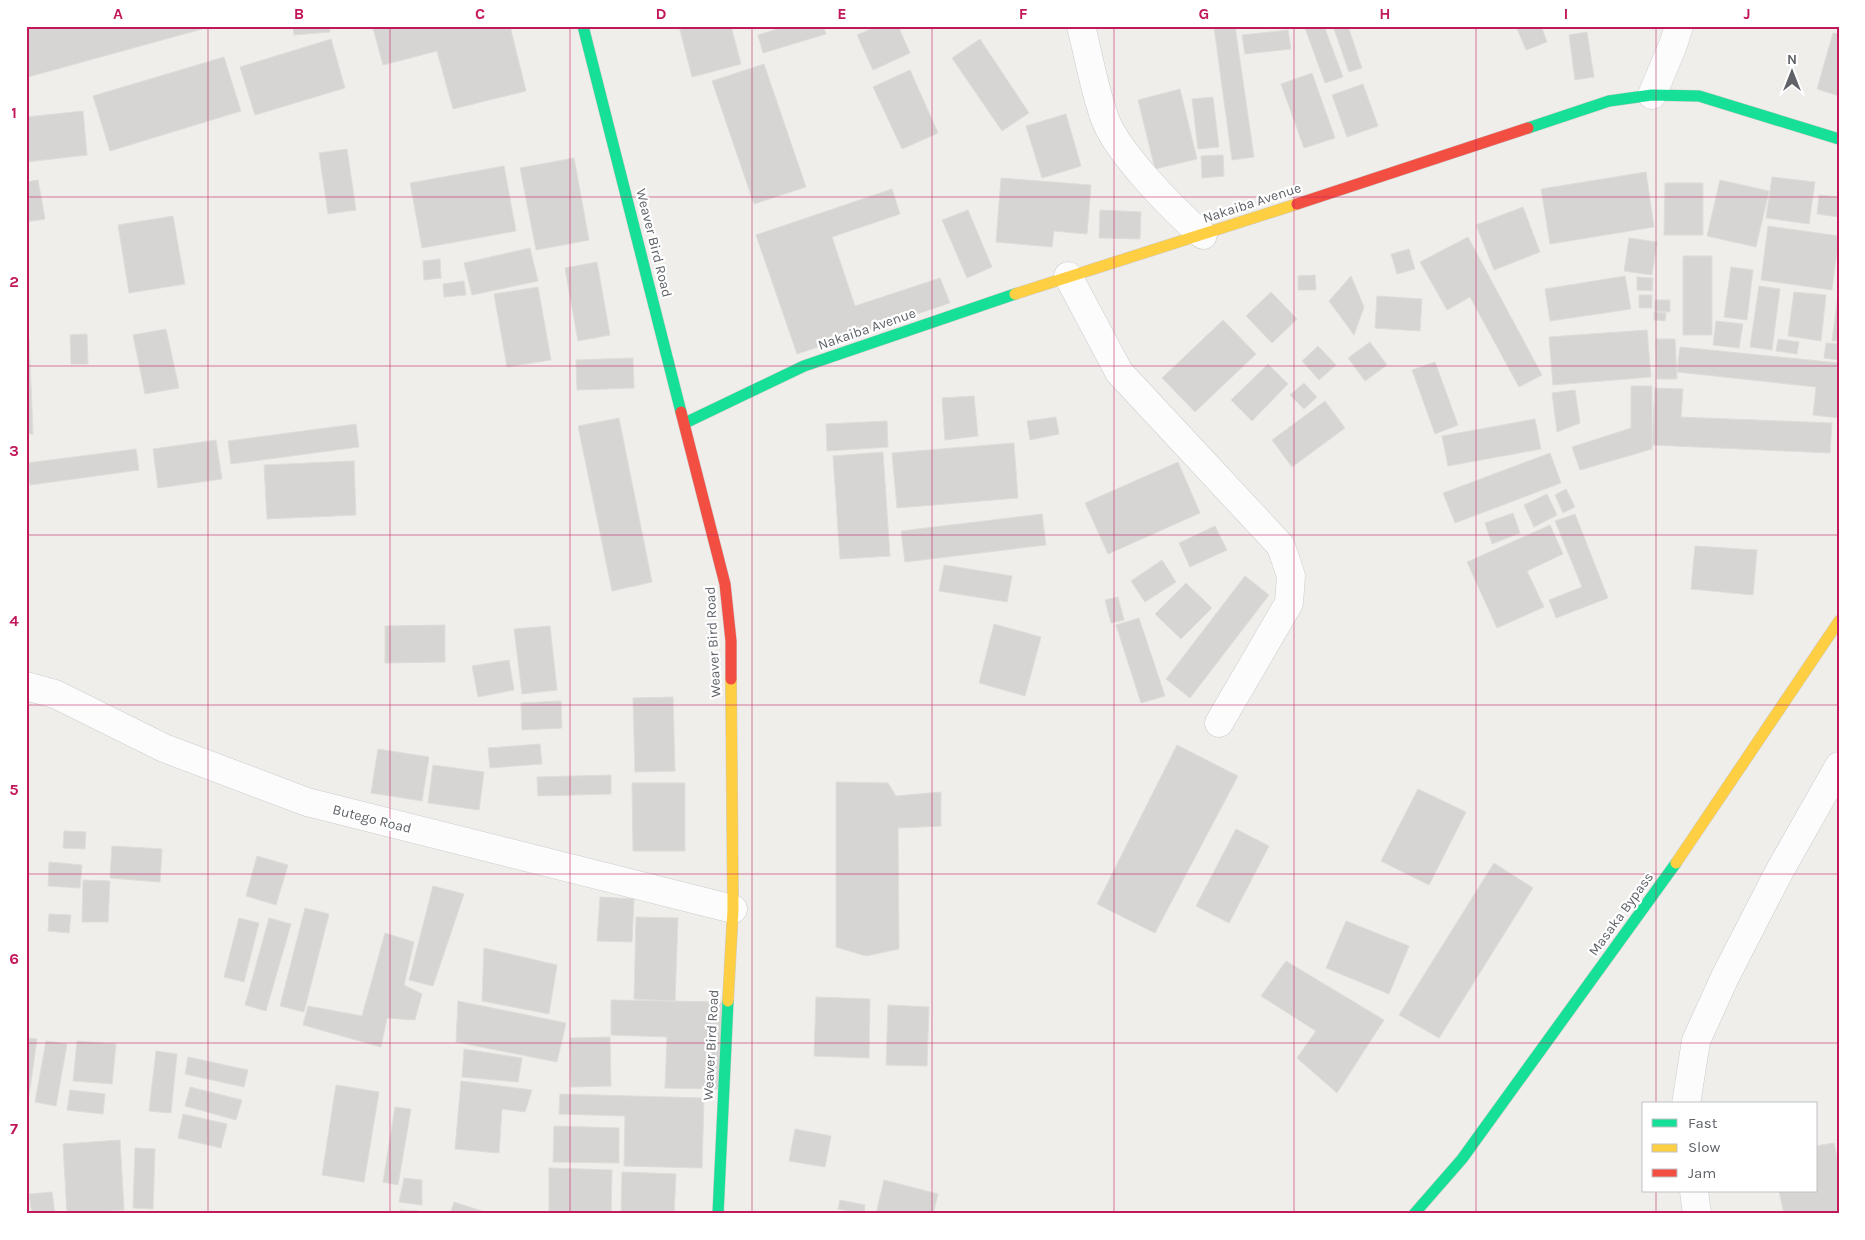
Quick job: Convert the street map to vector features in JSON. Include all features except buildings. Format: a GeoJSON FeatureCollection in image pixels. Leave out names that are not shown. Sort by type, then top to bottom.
{"type":"FeatureCollection","features":[{"type":"Feature","properties":{"kind":"main road","name":"Weaver Bird Road"},"geometry":{"type":"LineString","coordinates":[[583,26],[726,584],[731,641],[733,909],[718,1214]]}},
{"type":"Feature","properties":{"kind":"main road","name":"Nakaiba Avenue"},"geometry":{"type":"LineString","coordinates":[[685,422],[804,366],[1068,276],[1203,234],[1609,101],[1652,95],[1699,96],[1839,139]]}},
{"type":"Feature","properties":{"kind":"main road","name":"Masaka Bypass"},"geometry":{"type":"LineString","coordinates":[[1414,1214],[1462,1159],[1693,840],[1839,621]]}},
{"type":"Feature","properties":{"kind":"street"},"geometry":{"type":"LineString","coordinates":[[1081,26],[1105,120],[1122,149],[1188,222],[1203,234]]}},
{"type":"Feature","properties":{"kind":"street"},"geometry":{"type":"LineString","coordinates":[[1652,95],[1674,45],[1679,26]]}},
{"type":"Feature","properties":{"kind":"street"},"geometry":{"type":"LineString","coordinates":[[1068,276],[1119,372],[1281,546],[1291,576],[1289,603],[1219,723]]}},
{"type":"Feature","properties":{"kind":"street","name":"Butego Road"},"geometry":{"type":"LineString","coordinates":[[26,686],[55,694],[164,748],[307,802],[733,909]]}},
{"type":"Feature","properties":{"kind":"street"},"geometry":{"type":"LineString","coordinates":[[1686,1102],[1696,1041],[1700,1032],[1725,977],[1776,879],[1839,766]]}},
{"type":"Feature","properties":{"kind":"street"},"geometry":{"type":"LineString","coordinates":[[1694,1192],[1698,1214]]}},
{"type":"Feature","properties":{"kind":"traffic: fast"},"geometry":{"type":"LineString","coordinates":[[583,26],[681,412]]}},
{"type":"Feature","properties":{"kind":"traffic: fast"},"geometry":{"type":"LineString","coordinates":[[1528,128],[1609,101],[1652,95],[1699,96],[1839,139]]}},
{"type":"Feature","properties":{"kind":"traffic: fast"},"geometry":{"type":"LineString","coordinates":[[685,423],[804,366],[1015,294]]}},
{"type":"Feature","properties":{"kind":"traffic: fast"},"geometry":{"type":"LineString","coordinates":[[1414,1214],[1462,1159],[1676,863]]}},
{"type":"Feature","properties":{"kind":"traffic: fast"},"geometry":{"type":"LineString","coordinates":[[718,1214],[728,1001]]}},
{"type":"Feature","properties":{"kind":"traffic: slow"},"geometry":{"type":"LineString","coordinates":[[1015,294],[1297,204]]}},
{"type":"Feature","properties":{"kind":"traffic: slow"},"geometry":{"type":"LineString","coordinates":[[1676,863],[1839,621]]}},
{"type":"Feature","properties":{"kind":"traffic: slow"},"geometry":{"type":"LineString","coordinates":[[728,1001],[733,909],[731,679]]}},
{"type":"Feature","properties":{"kind":"traffic: jam"},"geometry":{"type":"LineString","coordinates":[[1297,204],[1528,128]]}},
{"type":"Feature","properties":{"kind":"traffic: jam"},"geometry":{"type":"LineString","coordinates":[[681,412],[725,584],[731,641],[731,679]]}}]}
